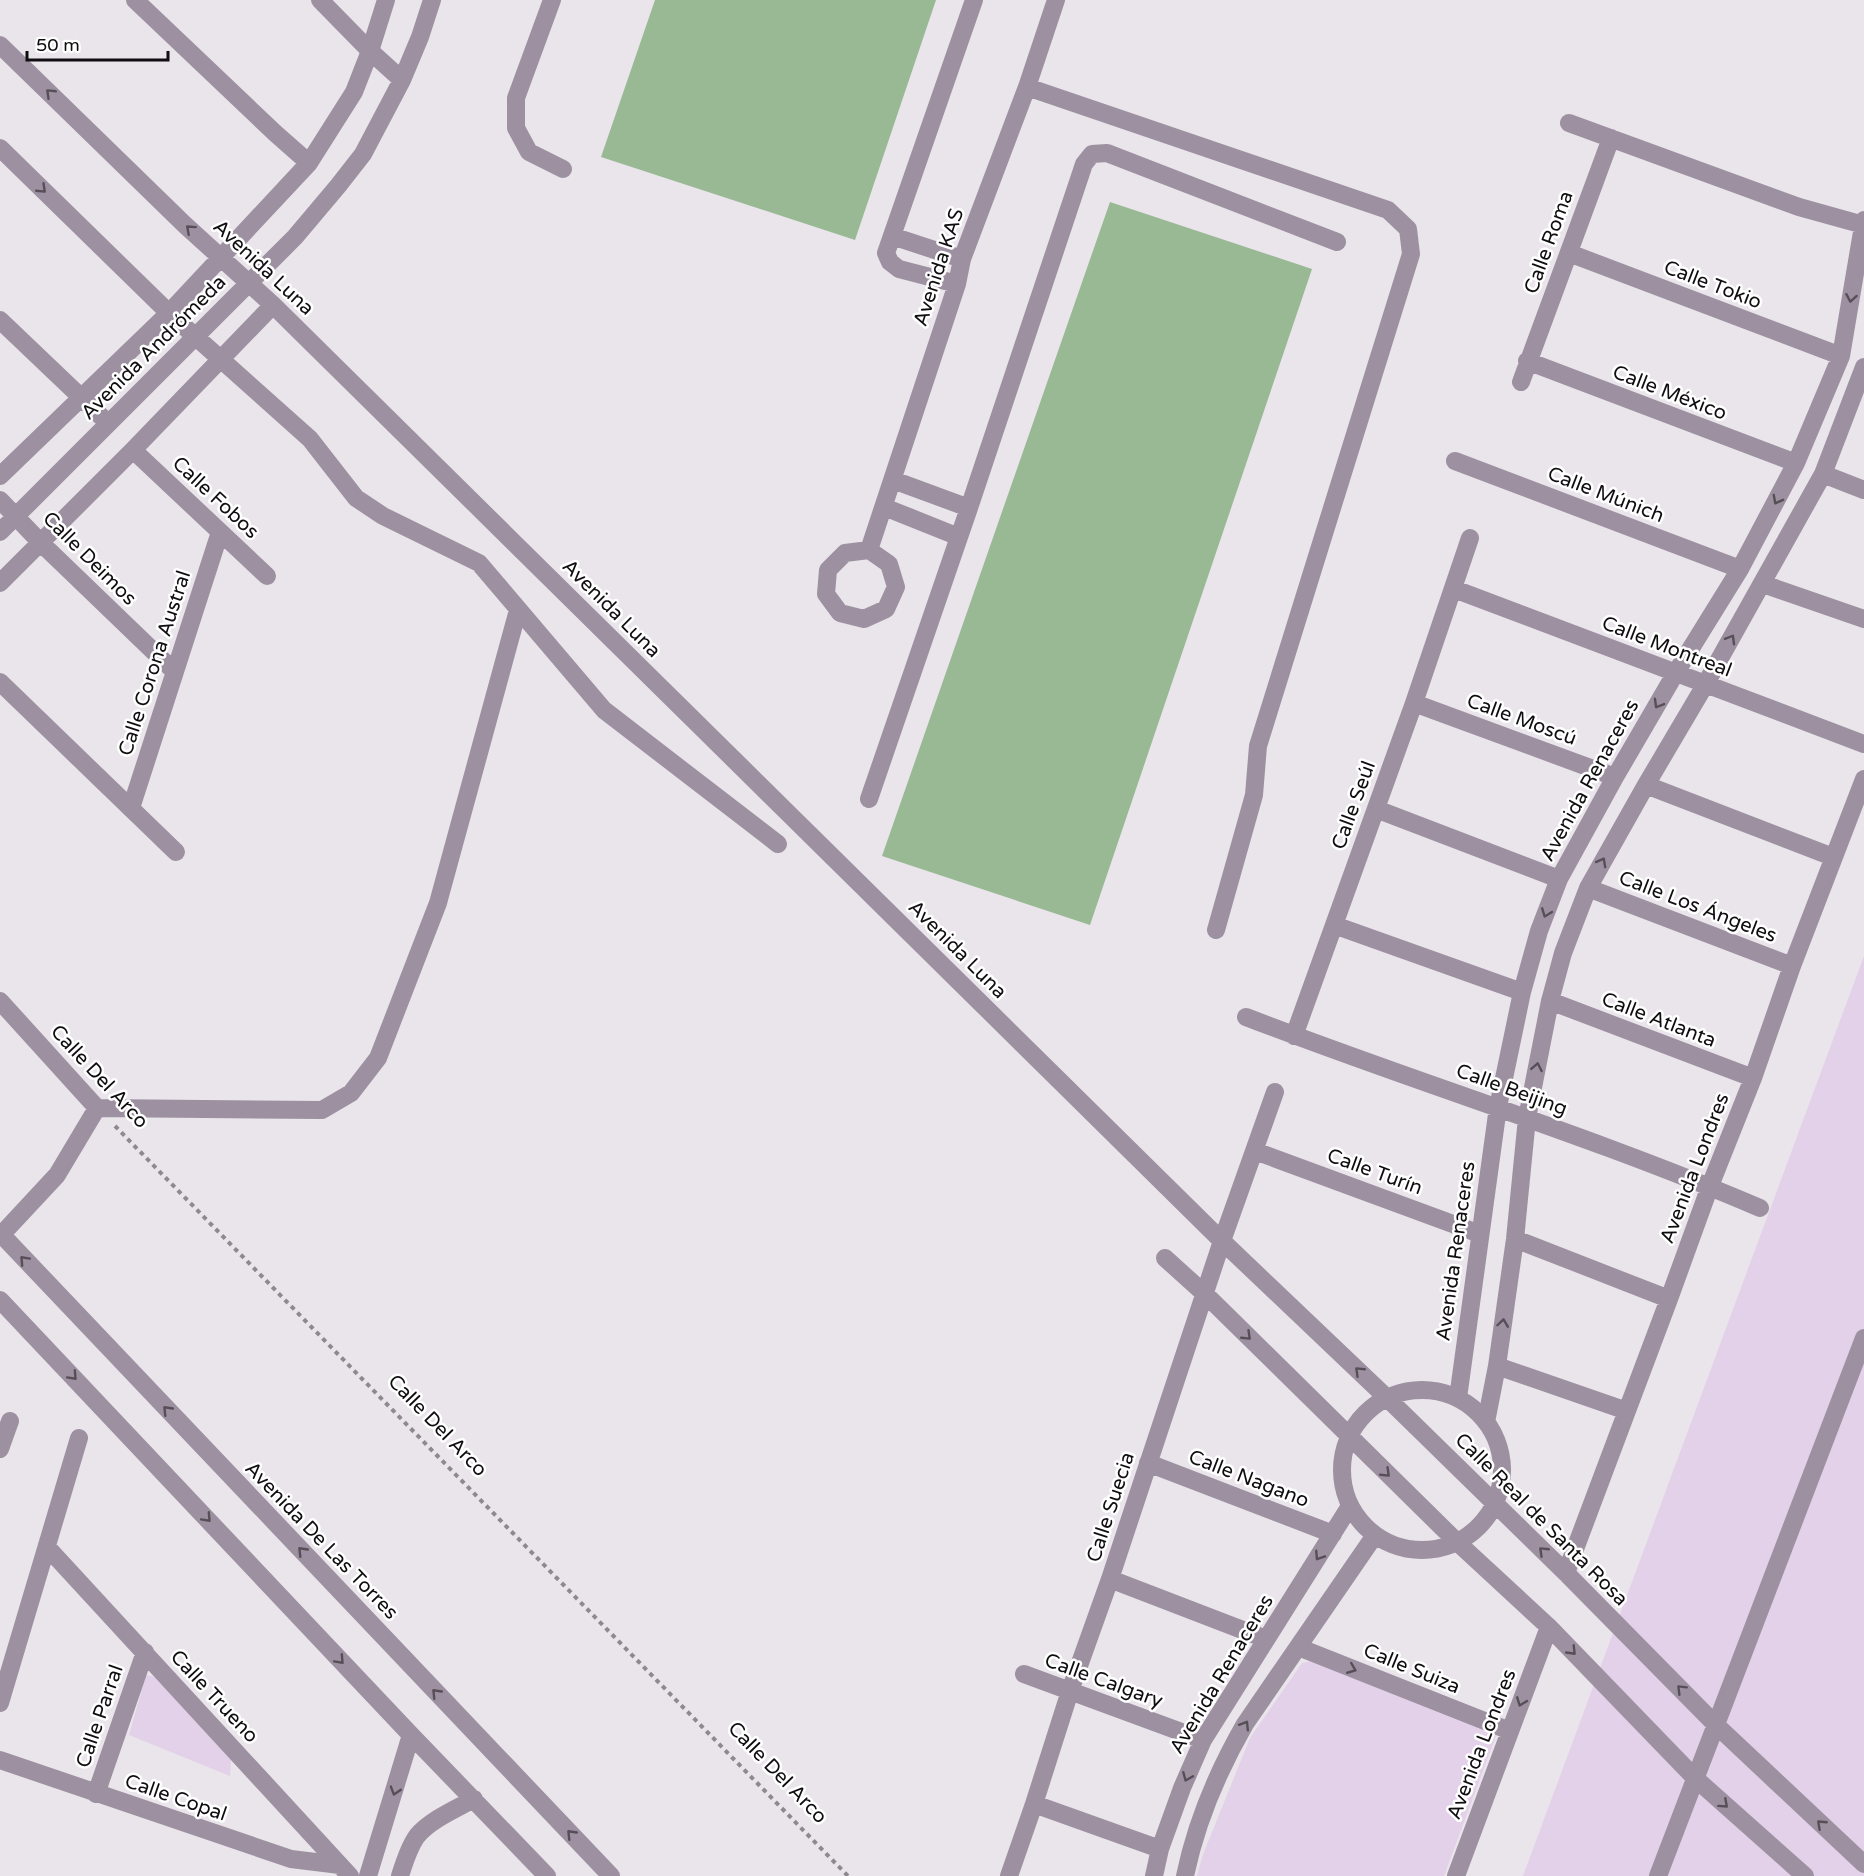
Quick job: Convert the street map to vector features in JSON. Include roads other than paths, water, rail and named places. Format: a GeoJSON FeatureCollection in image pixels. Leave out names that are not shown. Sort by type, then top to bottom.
{"type":"FeatureCollection","features":[{"type":"Feature","properties":{"kind":"street"},"geometry":{"type":"LineString","coordinates":[[135,0],[309,163]]}},
{"type":"Feature","properties":{"kind":"street"},"geometry":{"type":"LineString","coordinates":[[320,0],[402,80]]}},
{"type":"Feature","properties":{"kind":"street","name":"Avenida Andrómeda"},"geometry":{"type":"LineString","coordinates":[[0,476],[169,313],[309,163],[354,92],[386,0]]}},
{"type":"Feature","properties":{"kind":"street","name":"Avenida Andrómeda"},"geometry":{"type":"LineString","coordinates":[[0,532],[295,237],[338,186],[363,154],[402,80],[432,0]]}},
{"type":"Feature","properties":{"kind":"street"},"geometry":{"type":"LineString","coordinates":[[552,0],[516,98],[516,128],[529,152],[563,169]]}},
{"type":"Feature","properties":{"kind":"street"},"geometry":{"type":"LineString","coordinates":[[957,284],[899,269],[890,262],[886,253],[974,0]]}},
{"type":"Feature","properties":{"kind":"street","name":"Avenida KAS"},"geometry":{"type":"LineString","coordinates":[[869,550],[957,284],[962,259],[1027,87],[1056,0]]}},
{"type":"Feature","properties":{"kind":"street","name":"Avenida Luna"},"geometry":{"type":"LineString","coordinates":[[0,45],[185,225],[273,305],[1187,1207]]}},
{"type":"Feature","properties":{"kind":"street"},"geometry":{"type":"LineString","coordinates":[[1027,87],[1388,210],[1408,229],[1411,254],[1258,746],[1254,795],[1216,930]]}},
{"type":"Feature","properties":{"kind":"street"},"geometry":{"type":"LineString","coordinates":[[1569,123],[1799,207],[1864,223]]}},
{"type":"Feature","properties":{"kind":"street","name":"Calle Roma"},"geometry":{"type":"LineString","coordinates":[[1521,382],[1611,138]]}},
{"type":"Feature","properties":{"kind":"street"},"geometry":{"type":"LineString","coordinates":[[0,148],[169,313],[310,439],[356,498],[383,516],[479,563],[604,710],[778,844]]}},
{"type":"Feature","properties":{"kind":"street"},"geometry":{"type":"LineString","coordinates":[[869,799],[1084,164],[1092,154],[1107,153],[1337,242]]}},
{"type":"Feature","properties":{"kind":"street","name":"Avenida Renaceres"},"geometry":{"type":"LineString","coordinates":[[1458,1398],[1498,1107],[1522,992],[1539,931],[1559,879],[1615,777],[1740,569],[1796,464],[1841,356],[1864,223]]}},
{"type":"Feature","properties":{"kind":"street"},"geometry":{"type":"LineString","coordinates":[[892,236],[962,259]]}},
{"type":"Feature","properties":{"kind":"street","name":"Calle Tokio"},"geometry":{"type":"LineString","coordinates":[[1569,253],[1841,356]]}},
{"type":"Feature","properties":{"kind":"street"},"geometry":{"type":"LineString","coordinates":[[0,583],[273,305]]}},
{"type":"Feature","properties":{"kind":"street"},"geometry":{"type":"LineString","coordinates":[[0,321],[108,423]]}},
{"type":"Feature","properties":{"kind":"street","name":"Calle México"},"geometry":{"type":"LineString","coordinates":[[1527,362],[1796,464]]}},
{"type":"Feature","properties":{"kind":"street"},"geometry":{"type":"LineString","coordinates":[[1486,1422],[1497,1366],[1515,1239],[1527,1118],[1550,1001],[1563,953],[1588,888],[1763,584],[1823,474],[1864,367]]}},
{"type":"Feature","properties":{"kind":"street","name":"Calle Fobos"},"geometry":{"type":"LineString","coordinates":[[133,450],[267,576]]}},
{"type":"Feature","properties":{"kind":"street","name":"Calle Múnich"},"geometry":{"type":"LineString","coordinates":[[1455,461],[1740,569]]}},
{"type":"Feature","properties":{"kind":"street"},"geometry":{"type":"LineString","coordinates":[[1823,474],[1864,490]]}},
{"type":"Feature","properties":{"kind":"street"},"geometry":{"type":"LineString","coordinates":[[893,480],[969,508]]}},
{"type":"Feature","properties":{"kind":"street","name":"Calle Deimos"},"geometry":{"type":"LineString","coordinates":[[0,500],[41,543],[175,672]]}},
{"type":"Feature","properties":{"kind":"street"},"geometry":{"type":"LineString","coordinates":[[884,507],[959,537]]}},
{"type":"Feature","properties":{"kind":"street","name":"Calle Corona Austral"},"geometry":{"type":"LineString","coordinates":[[131,808],[220,532]]}},
{"type":"Feature","properties":{"kind":"street","name":"Calle Seúl"},"geometry":{"type":"LineString","coordinates":[[1294,1036],[1414,703],[1470,538]]}},
{"type":"Feature","properties":{"kind":"street"},"geometry":{"type":"LineString","coordinates":[[1763,584],[1864,619]]}},
{"type":"Feature","properties":{"kind":"street","name":"Calle Montreal"},"geometry":{"type":"LineString","coordinates":[[1454,589],[1864,744]]}},
{"type":"Feature","properties":{"kind":"street"},"geometry":{"type":"LineString","coordinates":[[1,1234],[57,1175],[97,1108],[322,1110],[351,1094],[378,1058],[438,903],[518,610]]}},
{"type":"Feature","properties":{"kind":"street"},"geometry":{"type":"LineString","coordinates":[[0,682],[176,852]]}},
{"type":"Feature","properties":{"kind":"street","name":"Calle Moscú"},"geometry":{"type":"LineString","coordinates":[[1414,703],[1615,777]]}},
{"type":"Feature","properties":{"kind":"street","name":"Avenida Londres"},"geometry":{"type":"LineString","coordinates":[[1566,1573],[1864,779]]}},
{"type":"Feature","properties":{"kind":"street"},"geometry":{"type":"LineString","coordinates":[[1646,785],[1833,857]]}},
{"type":"Feature","properties":{"kind":"street"},"geometry":{"type":"LineString","coordinates":[[1376,809],[1559,879]]}},
{"type":"Feature","properties":{"kind":"street","name":"Calle Los Ángeles"},"geometry":{"type":"LineString","coordinates":[[1588,888],[1792,966]]}},
{"type":"Feature","properties":{"kind":"street"},"geometry":{"type":"LineString","coordinates":[[1334,925],[1522,992]]}},
{"type":"Feature","properties":{"kind":"street","name":"Calle Del Arco"},"geometry":{"type":"LineString","coordinates":[[0,1001],[97,1108]]}},
{"type":"Feature","properties":{"kind":"street","name":"Calle Atlanta"},"geometry":{"type":"LineString","coordinates":[[1550,1001],[1753,1078]]}},
{"type":"Feature","properties":{"kind":"street","name":"Calle Beijing"},"geometry":{"type":"LineString","coordinates":[[1246,1017],[1498,1107],[1710,1186],[1760,1208]]}},
{"type":"Feature","properties":{"kind":"street","name":"Calle Suecia"},"geometry":{"type":"LineString","coordinates":[[1008,1876],[1206,1295],[1222,1241],[1275,1092]]}},
{"type":"Feature","properties":{"kind":"street","name":"Calle Turín"},"geometry":{"type":"LineString","coordinates":[[1255,1151],[1480,1234]]}},
{"type":"Feature","properties":{"kind":"street","name":"Calle Real de Santa Rosa"},"geometry":{"type":"LineString","coordinates":[[1187,1207],[1566,1573],[1716,1725],[1864,1864]]}},
{"type":"Feature","properties":{"kind":"street","name":"Avenida De Las Torres"},"geometry":{"type":"LineString","coordinates":[[1,1234],[611,1876]]}},
{"type":"Feature","properties":{"kind":"street"},"geometry":{"type":"LineString","coordinates":[[1515,1239],[1669,1299]]}},
{"type":"Feature","properties":{"kind":"street"},"geometry":{"type":"LineString","coordinates":[[1165,1258],[1206,1295],[1457,1542],[1549,1627],[1696,1779],[1804,1876]]}},
{"type":"Feature","properties":{"kind":"street"},"geometry":{"type":"LineString","coordinates":[[0,1300],[547,1876]]}},
{"type":"Feature","properties":{"kind":"street"},"geometry":{"type":"LineString","coordinates":[[1658,1876],[1864,1338]]}},
{"type":"Feature","properties":{"kind":"street"},"geometry":{"type":"LineString","coordinates":[[1497,1366],[1627,1411]]}},
{"type":"Feature","properties":{"kind":"street"},"geometry":{"type":"LineString","coordinates":[[1410,1390],[1435,1390],[1458,1398],[1473,1408],[1486,1422],[1497,1441],[1502,1462],[1501,1484],[1494,1504],[1485,1519],[1457,1542],[1432,1549],[1407,1548],[1390,1543],[1375,1534],[1357,1517],[1350,1506],[1342,1483],[1342,1459],[1348,1436],[1364,1413],[1386,1397],[1410,1390]]}},
{"type":"Feature","properties":{"kind":"street"},"geometry":{"type":"LineString","coordinates":[[0,1449],[10,1421]]}},
{"type":"Feature","properties":{"kind":"street"},"geometry":{"type":"LineString","coordinates":[[0,1703],[79,1438]]}},
{"type":"Feature","properties":{"kind":"street","name":"Calle Nagano"},"geometry":{"type":"LineString","coordinates":[[1148,1463],[1333,1534]]}},
{"type":"Feature","properties":{"kind":"street","name":"Avenida Renaceres"},"geometry":{"type":"LineString","coordinates":[[1154,1876],[1160,1849],[1182,1788],[1203,1740],[1350,1506]]}},
{"type":"Feature","properties":{"kind":"street"},"geometry":{"type":"LineString","coordinates":[[1185,1876],[1200,1819],[1228,1754],[1245,1724],[1375,1534]]}},
{"type":"Feature","properties":{"kind":"street","name":"Calle Trueno"},"geometry":{"type":"LineString","coordinates":[[46,1547],[345,1871]]}},
{"type":"Feature","properties":{"kind":"street"},"geometry":{"type":"LineString","coordinates":[[1110,1579],[1266,1639]]}},
{"type":"Feature","properties":{"kind":"street","name":"Avenida Londres"},"geometry":{"type":"LineString","coordinates":[[1456,1876],[1549,1627]]}},
{"type":"Feature","properties":{"kind":"street","name":"Calle Suiza"},"geometry":{"type":"LineString","coordinates":[[1298,1647],[1510,1731]]}},
{"type":"Feature","properties":{"kind":"street","name":"Calle Parral"},"geometry":{"type":"LineString","coordinates":[[96,1794],[145,1652]]}},
{"type":"Feature","properties":{"kind":"street","name":"Calle Calgary"},"geometry":{"type":"LineString","coordinates":[[1024,1674],[1203,1740]]}},
{"type":"Feature","properties":{"kind":"street"},"geometry":{"type":"LineString","coordinates":[[368,1876],[411,1735]]}},
{"type":"Feature","properties":{"kind":"street","name":"Calle Copal"},"geometry":{"type":"LineString","coordinates":[[0,1760],[291,1859],[345,1871]]}},
{"type":"Feature","properties":{"kind":"street"},"geometry":{"type":"LineString","coordinates":[[400,1876],[406,1857],[418,1836],[433,1823],[474,1799]]}},
{"type":"Feature","properties":{"kind":"street"},"geometry":{"type":"LineString","coordinates":[[1034,1804],[1160,1849]]}}]}
